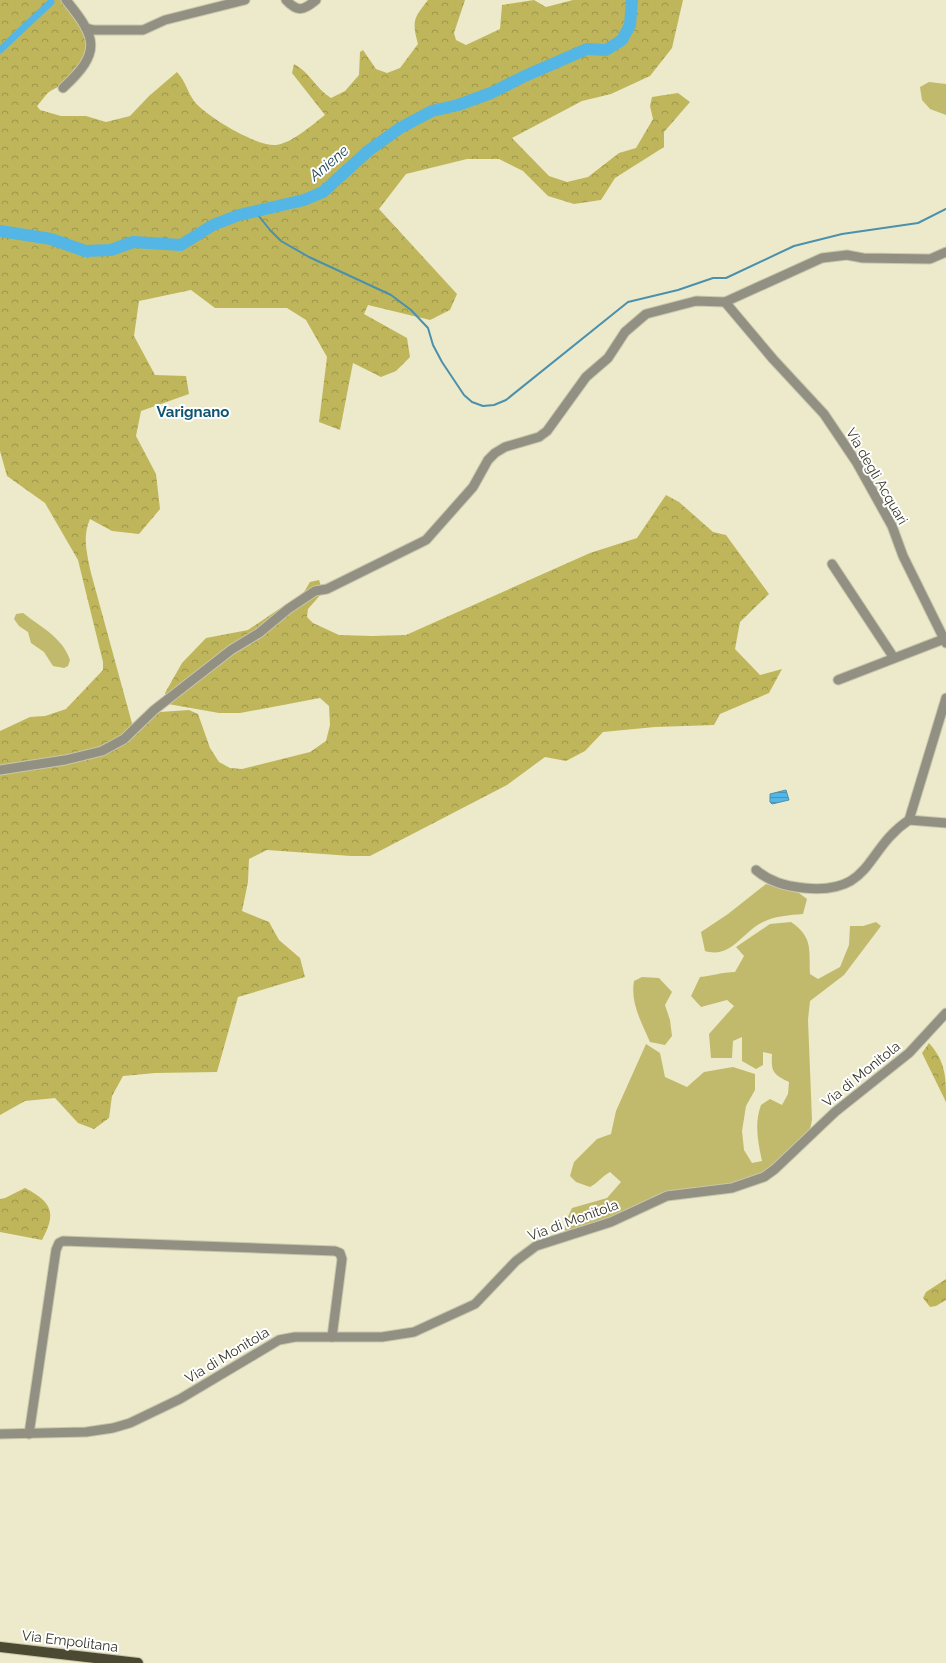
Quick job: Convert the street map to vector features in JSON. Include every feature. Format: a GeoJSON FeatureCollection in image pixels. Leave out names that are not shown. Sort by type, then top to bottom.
{"type":"FeatureCollection","features":[{"type":"Feature","properties":{"kind":"main road","name":"Via Empolitana"},"geometry":{"type":"LineString","coordinates":[[0,1647],[138,1663]]}},
{"type":"Feature","properties":{"kind":"street"},"geometry":{"type":"LineString","coordinates":[[63,88],[79,73],[89,56],[91,40],[86,28],[66,0]]}},
{"type":"Feature","properties":{"kind":"street"},"geometry":{"type":"LineString","coordinates":[[86,28],[94,30],[143,30],[165,20],[245,0]]}},
{"type":"Feature","properties":{"kind":"street"},"geometry":{"type":"LineString","coordinates":[[286,0],[292,6],[302,9],[306,8],[316,0]]}},
{"type":"Feature","properties":{"kind":"street"},"geometry":{"type":"LineString","coordinates":[[0,770],[91,755],[102,751],[124,739],[183,687],[231,650],[259,633],[288,609],[315,591],[327,588],[426,540],[473,487],[488,460],[505,447],[539,437],[547,430],[586,377],[608,358],[625,332],[646,314],[696,301],[725,302],[822,258],[848,255],[863,258],[930,259],[946,252]]}},
{"type":"Feature","properties":{"kind":"street","name":"Via degli Acquari"},"geometry":{"type":"LineString","coordinates":[[725,302],[773,359],[824,414],[859,467],[894,530],[903,556],[945,641]]}},
{"type":"Feature","properties":{"kind":"street"},"geometry":{"type":"LineString","coordinates":[[832,564],[894,658]]}},
{"type":"Feature","properties":{"kind":"street"},"geometry":{"type":"LineString","coordinates":[[838,680],[894,658],[945,641]]}},
{"type":"Feature","properties":{"kind":"street"},"geometry":{"type":"LineString","coordinates":[[756,870],[771,880],[787,885],[823,889],[839,887],[854,879],[869,864],[892,834],[909,820],[946,698]]}},
{"type":"Feature","properties":{"kind":"street"},"geometry":{"type":"LineString","coordinates":[[909,820],[946,823]]}},
{"type":"Feature","properties":{"kind":"street","name":"Via di Monitola"},"geometry":{"type":"LineString","coordinates":[[0,1434],[86,1432],[125,1424],[180,1399],[276,1341],[292,1337],[389,1337],[414,1332],[462,1312],[475,1304],[516,1261],[536,1246],[611,1222],[667,1196],[732,1188],[764,1177],[775,1169],[834,1112],[910,1053],[946,1013]]}},
{"type":"Feature","properties":{"kind":"street"},"geometry":{"type":"LineString","coordinates":[[30,1434],[56,1250],[59,1243],[64,1241],[337,1251],[341,1255],[342,1259],[332,1337]]}},
{"type":"Feature","properties":{"kind":"shaded area"},"geometry":{"type":"Polygon","coordinates":[[[929,82],[946,84],[946,115],[930,109],[922,100],[920,87],[929,82]]]}},
{"type":"Feature","properties":{"kind":"shaded area"},"geometry":{"type":"Polygon","coordinates":[[[23,613],[57,639],[67,652],[70,660],[68,666],[64,668],[53,666],[44,652],[31,643],[28,632],[19,626],[14,619],[16,614],[23,613]]]}},
{"type":"Feature","properties":{"kind":"shaded area"},"geometry":{"type":"Polygon","coordinates":[[[766,884],[799,893],[807,899],[803,914],[772,918],[756,926],[729,948],[714,952],[705,951],[701,932],[728,914],[766,884]]]}},
{"type":"Feature","properties":{"kind":"shaded area"},"geometry":{"type":"Polygon","coordinates":[[[791,922],[803,933],[806,938],[809,951],[810,974],[818,979],[840,967],[849,945],[850,926],[863,926],[876,922],[881,926],[844,975],[810,1001],[808,1020],[812,1120],[809,1134],[773,1167],[758,1177],[730,1186],[675,1190],[602,1221],[565,1231],[565,1223],[572,1208],[607,1198],[621,1182],[610,1172],[590,1187],[576,1182],[570,1176],[574,1162],[597,1139],[611,1134],[616,1111],[646,1044],[660,1053],[665,1077],[687,1087],[704,1072],[733,1067],[755,1074],[755,1090],[746,1106],[742,1131],[744,1150],[752,1163],[762,1161],[757,1126],[761,1105],[770,1099],[782,1105],[788,1094],[789,1082],[779,1077],[774,1072],[772,1065],[772,1054],[763,1052],[763,1065],[756,1069],[742,1061],[742,1037],[733,1041],[732,1058],[711,1058],[709,1034],[734,1006],[727,1000],[701,1007],[691,996],[700,977],[735,972],[744,956],[736,947],[770,924],[791,922]]]}},
{"type":"Feature","properties":{"kind":"shaded area"},"geometry":{"type":"Polygon","coordinates":[[[642,977],[659,978],[672,992],[665,1005],[670,1020],[672,1036],[665,1045],[650,1042],[640,1020],[635,1005],[633,989],[634,981],[642,977]]]}},
{"type":"Feature","properties":{"kind":"green space"},"geometry":{"type":"Polygon","coordinates":[[[0,0],[62,0],[79,23],[84,33],[86,42],[85,52],[81,61],[62,84],[48,93],[37,106],[40,110],[61,116],[86,116],[106,122],[130,116],[149,96],[177,72],[194,101],[219,122],[244,136],[257,141],[267,144],[282,144],[302,133],[325,115],[292,73],[294,64],[300,67],[321,90],[331,98],[345,91],[359,75],[360,52],[363,50],[376,69],[387,73],[400,68],[418,44],[415,30],[415,20],[428,0],[465,0],[454,33],[456,40],[466,45],[500,29],[502,5],[534,0],[546,7],[573,0],[683,0],[672,48],[650,76],[611,94],[582,101],[512,138],[549,176],[567,182],[588,177],[619,153],[636,148],[653,119],[650,106],[652,97],[678,93],[690,102],[664,132],[664,147],[615,178],[601,200],[574,204],[548,196],[523,171],[499,159],[467,159],[406,174],[379,209],[457,294],[450,310],[430,320],[368,305],[364,314],[407,338],[410,357],[396,371],[381,377],[353,363],[340,430],[319,422],[327,357],[306,320],[287,308],[215,308],[191,290],[139,301],[134,336],[155,375],[186,376],[189,394],[141,411],[136,436],[156,474],[160,509],[139,534],[112,531],[90,519],[86,532],[86,546],[91,573],[133,727],[101,749],[0,768],[0,731],[30,717],[45,716],[66,709],[103,670],[103,662],[78,560],[45,503],[7,476],[0,451],[0,0]]]}},
{"type":"Feature","properties":{"kind":"green space"},"geometry":{"type":"Polygon","coordinates":[[[666,495],[679,502],[713,532],[726,535],[769,594],[740,622],[735,649],[760,675],[782,669],[769,693],[720,714],[714,725],[655,727],[603,732],[585,751],[566,761],[545,757],[507,785],[370,856],[267,850],[249,859],[248,882],[242,911],[269,922],[279,940],[300,958],[305,977],[238,997],[217,1072],[155,1073],[123,1076],[112,1096],[109,1118],[94,1129],[78,1123],[55,1098],[25,1101],[0,1115],[0,773],[105,753],[160,712],[189,710],[198,714],[210,748],[219,762],[230,768],[242,769],[310,752],[326,741],[330,725],[329,706],[320,698],[240,713],[219,713],[168,704],[165,693],[182,663],[206,638],[248,630],[304,592],[310,582],[319,580],[323,592],[308,609],[307,617],[313,623],[339,635],[406,635],[590,553],[637,538],[666,495]]]}},
{"type":"Feature","properties":{"kind":"green space"},"geometry":{"type":"Polygon","coordinates":[[[929,1043],[935,1050],[942,1064],[946,1085],[946,1102],[922,1053],[929,1043]]]}},
{"type":"Feature","properties":{"kind":"green space"},"geometry":{"type":"Polygon","coordinates":[[[25,1188],[41,1198],[49,1209],[50,1215],[47,1231],[42,1240],[0,1232],[0,1199],[25,1188]]]}},
{"type":"Feature","properties":{"kind":"green space"},"geometry":{"type":"Polygon","coordinates":[[[946,1279],[946,1300],[936,1306],[930,1307],[923,1298],[926,1292],[946,1279]]]}},
{"type":"Feature","properties":{"kind":"water"},"geometry":{"type":"Polygon","coordinates":[[[786,790],[789,800],[772,804],[770,802],[770,794],[786,790]]]}},
{"type":"Feature","properties":{"kind":"waterway","name":"Aniene"},"geometry":{"type":"LineString","coordinates":[[0,231],[51,239],[85,251],[111,250],[133,242],[181,245],[213,225],[239,215],[304,200],[323,192],[368,151],[400,128],[432,111],[458,105],[491,93],[525,76],[587,49],[606,50],[622,40],[630,25],[632,0]]}},
{"type":"Feature","properties":{"kind":"waterway"},"geometry":{"type":"LineString","coordinates":[[0,50],[51,2]]}},
{"type":"Feature","properties":{"kind":"waterway"},"geometry":{"type":"LineString","coordinates":[[254,210],[281,241],[309,257],[391,295],[411,310],[428,328],[433,345],[442,362],[464,395],[472,402],[483,406],[494,405],[506,400],[628,302],[678,290],[713,278],[726,278],[794,246],[842,234],[918,223],[946,209]]}},
{"type":"Feature","properties":{"kind":"district","name":"Varignano"},"geometry":{"type":"Point","coordinates":[193,412]}}]}
